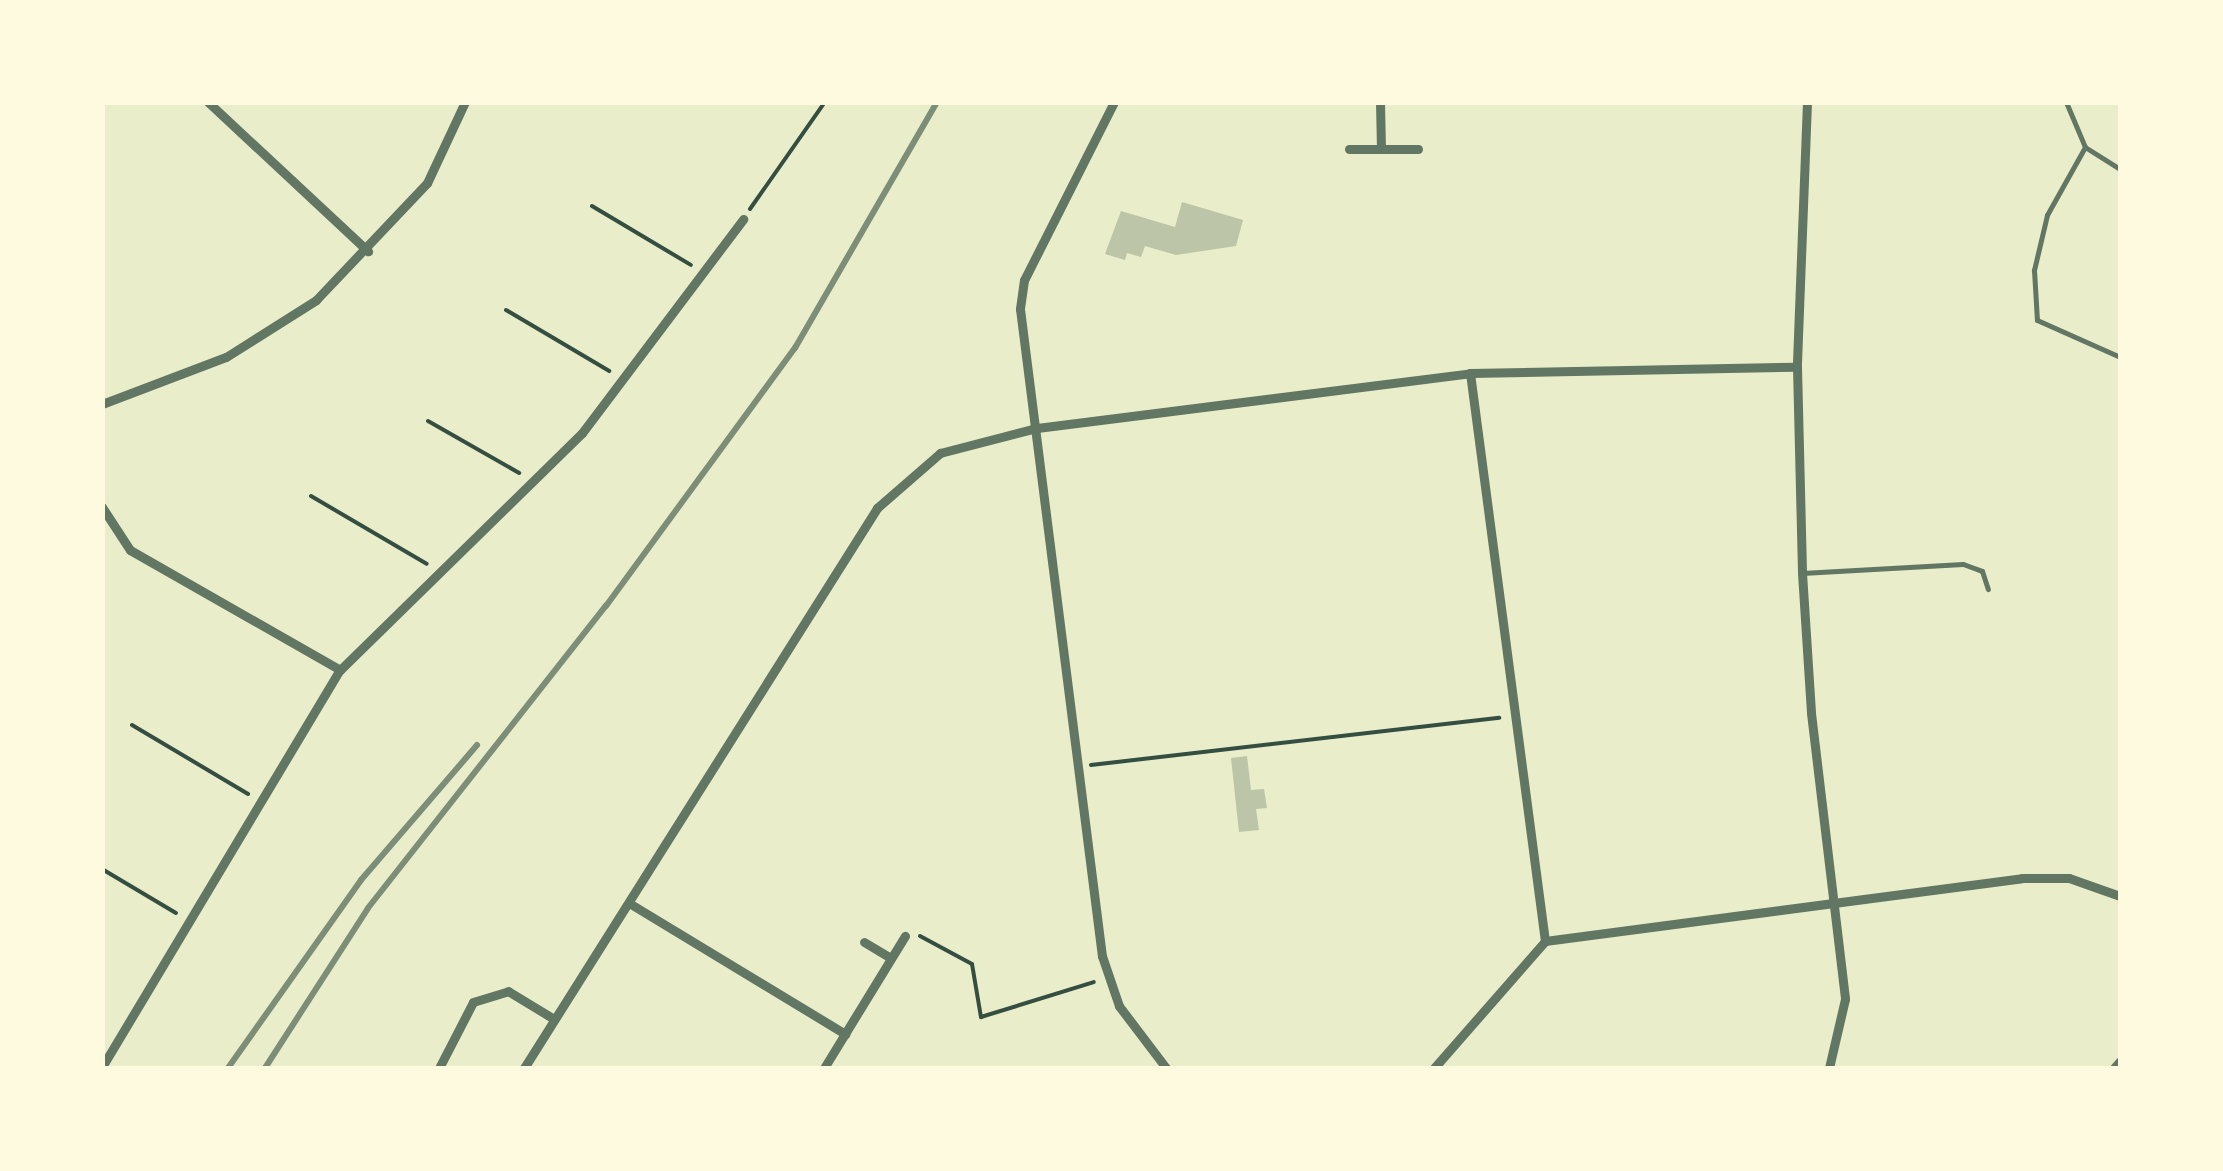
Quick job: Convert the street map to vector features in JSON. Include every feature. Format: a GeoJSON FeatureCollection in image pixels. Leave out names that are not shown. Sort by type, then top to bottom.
{"type":"FeatureCollection","features":[{"type":"Feature","properties":{"kind":"street"},"geometry":{"type":"LineString","coordinates":[[208,102],[368,251]]}},
{"type":"Feature","properties":{"kind":"street"},"geometry":{"type":"LineString","coordinates":[[102,404],[195,372],[254,341],[316,300],[368,251],[427,184],[465,102]]}},
{"type":"Feature","properties":{"kind":"street"},"geometry":{"type":"LineString","coordinates":[[1114,102],[1024,280],[1020,309],[1077,766],[1108,978],[1144,1046],[1166,1068]]}},
{"type":"Feature","properties":{"kind":"street"},"geometry":{"type":"LineString","coordinates":[[1380,102],[1381,149]]}},
{"type":"Feature","properties":{"kind":"street"},"geometry":{"type":"LineString","coordinates":[[1807,102],[1796,367],[1802,572],[1845,999],[1829,1068]]}},
{"type":"Feature","properties":{"kind":"street"},"geometry":{"type":"LineString","coordinates":[[1349,149],[1418,148]]}},
{"type":"Feature","properties":{"kind":"street"},"geometry":{"type":"LineString","coordinates":[[102,1067],[340,670],[582,432],[743,219]]}},
{"type":"Feature","properties":{"kind":"street"},"geometry":{"type":"LineString","coordinates":[[524,1068],[894,487],[958,445],[1037,428],[1470,373],[1796,367]]}},
{"type":"Feature","properties":{"kind":"street"},"geometry":{"type":"LineString","coordinates":[[1470,373],[1545,942]]}},
{"type":"Feature","properties":{"kind":"street"},"geometry":{"type":"LineString","coordinates":[[102,507],[130,550],[340,670]]}},
{"type":"Feature","properties":{"kind":"street"},"geometry":{"type":"LineString","coordinates":[[1434,1068],[1545,942],[2045,876],[2120,896]]}},
{"type":"Feature","properties":{"kind":"street"},"geometry":{"type":"LineString","coordinates":[[629,903],[845,1034]]}},
{"type":"Feature","properties":{"kind":"street"},"geometry":{"type":"LineString","coordinates":[[824,1068],[905,936]]}},
{"type":"Feature","properties":{"kind":"street"},"geometry":{"type":"LineString","coordinates":[[864,942],[892,958]]}},
{"type":"Feature","properties":{"kind":"street"},"geometry":{"type":"LineString","coordinates":[[440,1068],[473,1002],[508,991],[554,1019]]}},
{"type":"Feature","properties":{"kind":"street"},"geometry":{"type":"LineString","coordinates":[[2114,1068],[2120,1061]]}},
{"type":"Feature","properties":{"kind":"lane"},"geometry":{"type":"LineString","coordinates":[[2066,102],[2085,147],[2120,168]]}},
{"type":"Feature","properties":{"kind":"lane"},"geometry":{"type":"LineString","coordinates":[[2085,147],[2046,215],[2034,270],[2037,320],[2120,357]]}},
{"type":"Feature","properties":{"kind":"lane"},"geometry":{"type":"LineString","coordinates":[[1802,572],[1963,564],[1982,571],[1988,590]]}},
{"type":"Feature","properties":{"kind":"path"},"geometry":{"type":"LineString","coordinates":[[743,219],[825,102]]}},
{"type":"Feature","properties":{"kind":"path"},"geometry":{"type":"LineString","coordinates":[[592,206],[694,267]]}},
{"type":"Feature","properties":{"kind":"path"},"geometry":{"type":"LineString","coordinates":[[506,310],[615,374]]}},
{"type":"Feature","properties":{"kind":"path"},"geometry":{"type":"LineString","coordinates":[[428,421],[524,477]]}},
{"type":"Feature","properties":{"kind":"path"},"geometry":{"type":"LineString","coordinates":[[311,496],[434,568]]}},
{"type":"Feature","properties":{"kind":"path"},"geometry":{"type":"LineString","coordinates":[[1077,766],[1516,716]]}},
{"type":"Feature","properties":{"kind":"path"},"geometry":{"type":"LineString","coordinates":[[132,725],[254,798]]}},
{"type":"Feature","properties":{"kind":"path"},"geometry":{"type":"LineString","coordinates":[[102,869],[183,917]]}},
{"type":"Feature","properties":{"kind":"path"},"geometry":{"type":"LineString","coordinates":[[905,936],[914,933],[972,964],[982,1016],[1108,978]]}},
{"type":"Feature","properties":{"kind":"building"},"geometry":{"type":"Polygon","coordinates":[[[1182,202],[1243,220],[1236,246],[1176,255],[1145,246],[1141,257],[1127,253],[1125,260],[1105,254],[1121,211],[1175,227],[1182,202]]]}},
{"type":"Feature","properties":{"kind":"building"},"geometry":{"type":"Polygon","coordinates":[[[1247,756],[1251,790],[1264,789],[1267,808],[1256,809],[1259,830],[1239,832],[1231,758],[1247,756]]]}},
{"type":"Feature","properties":{"kind":"railway"},"geometry":{"type":"LineString","coordinates":[[265,1068],[368,908],[606,606],[795,348],[937,102]]}},
{"type":"Feature","properties":{"kind":"railway"},"geometry":{"type":"LineString","coordinates":[[228,1068],[361,880],[477,745]]}}]}
